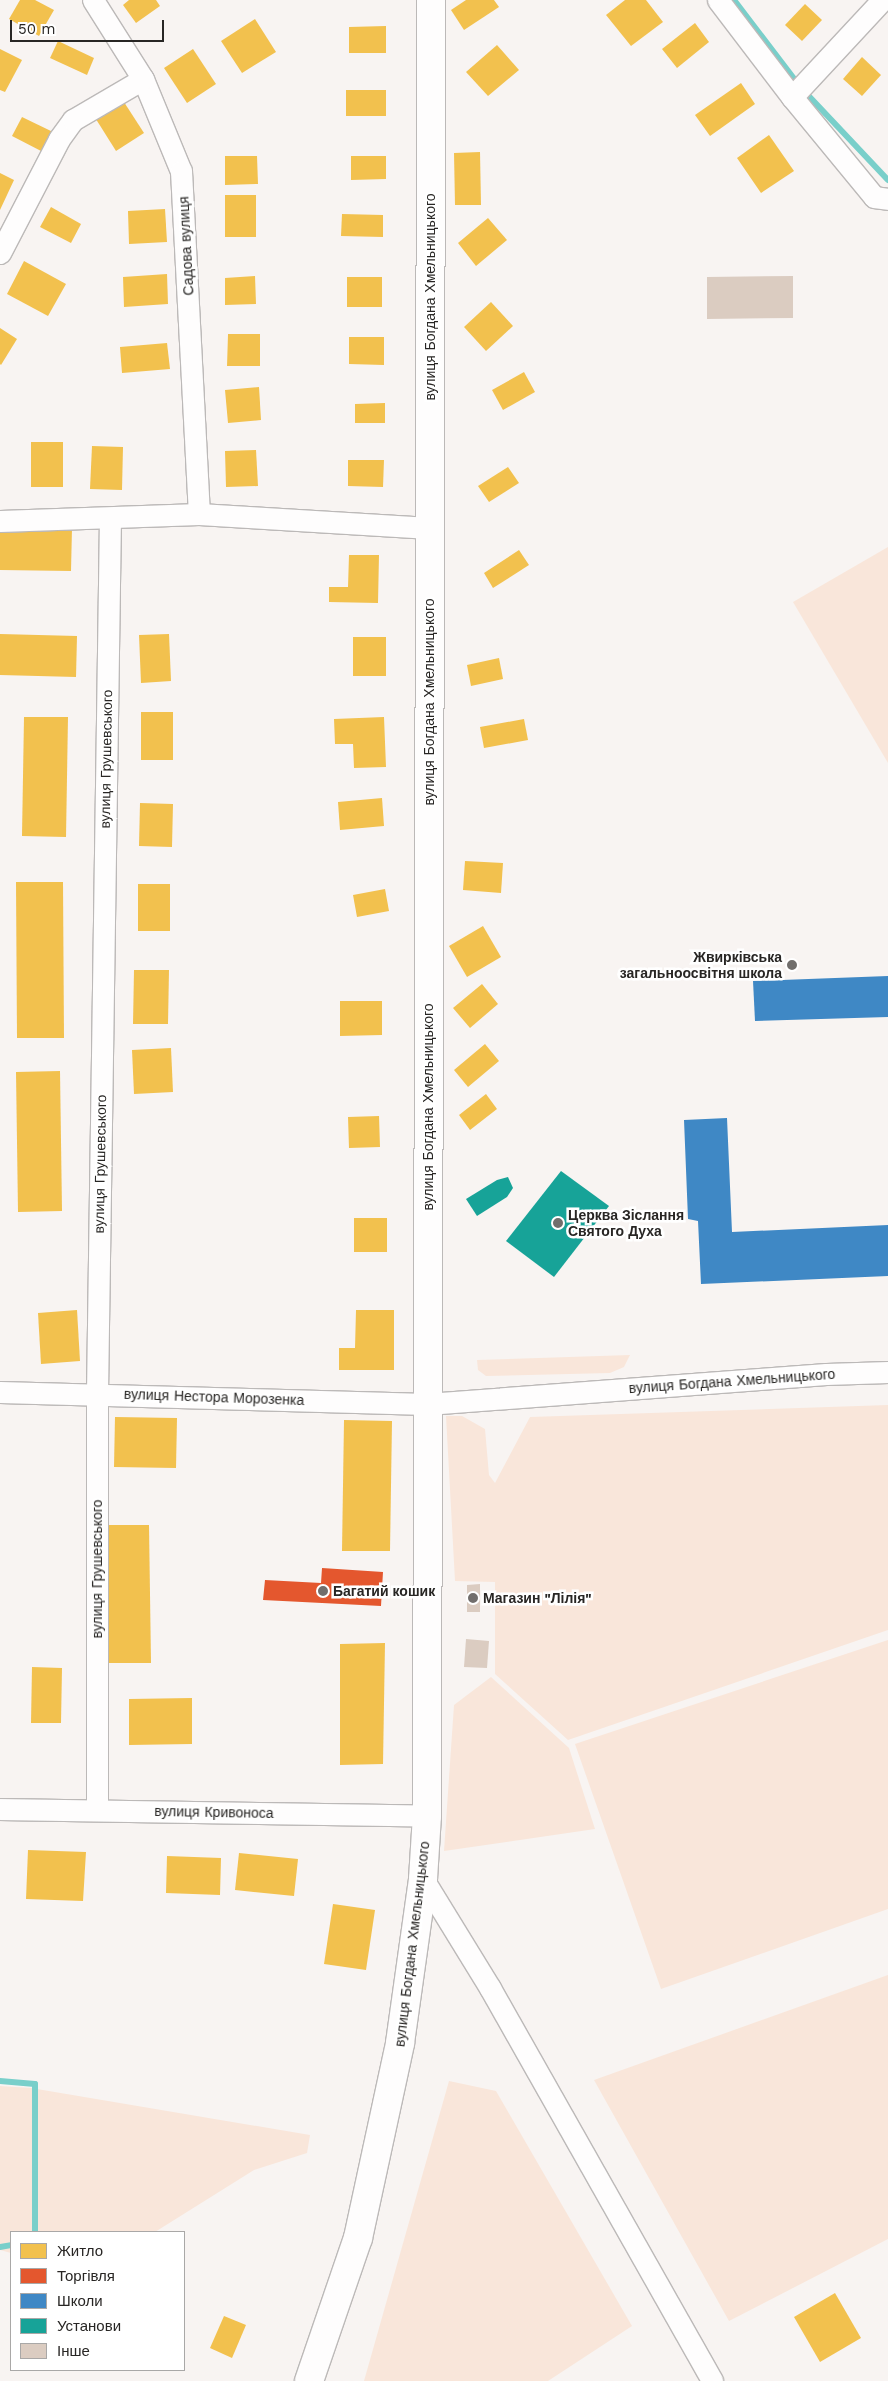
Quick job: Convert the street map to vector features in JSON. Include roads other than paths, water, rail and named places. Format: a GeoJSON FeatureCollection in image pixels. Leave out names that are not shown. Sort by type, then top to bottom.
{"type":"FeatureCollection","features":[{"type":"Feature","properties":{"kind":"street","name":"Садова вулиця"},"geometry":{"type":"LineString","coordinates":[[93,0],[143,79],[181,172],[200,514]]}},
{"type":"Feature","properties":{"kind":"street","name":"вулиця Богдана Хмельницького"},"geometry":{"type":"LineString","coordinates":[[309,2381],[358,2238],[400,2043],[423,1878],[427,1816],[431,0]]}},
{"type":"Feature","properties":{"kind":"street"},"geometry":{"type":"LineString","coordinates":[[718,0],[792,97],[874,197],[888,198]]}},
{"type":"Feature","properties":{"kind":"street"},"geometry":{"type":"LineString","coordinates":[[792,97],[882,0]]}},
{"type":"Feature","properties":{"kind":"street"},"geometry":{"type":"LineString","coordinates":[[0,254],[59,139],[72,120],[143,79]]}},
{"type":"Feature","properties":{"kind":"street"},"geometry":{"type":"LineString","coordinates":[[0,520],[110,519],[200,514],[430,528]]}},
{"type":"Feature","properties":{"kind":"street","name":"вулиця Грушевського"},"geometry":{"type":"LineString","coordinates":[[96,1810],[97,1393],[110,519]]}},
{"type":"Feature","properties":{"kind":"street","name":"вулиця Богдана Хмельницького"},"geometry":{"type":"LineString","coordinates":[[427,1404],[826,1374],[888,1372]]}},
{"type":"Feature","properties":{"kind":"street","name":"вулиця Нестора Морозенка"},"geometry":{"type":"LineString","coordinates":[[0,1392],[97,1393],[427,1404]]}},
{"type":"Feature","properties":{"kind":"street","name":"вулиця Кривоноса"},"geometry":{"type":"LineString","coordinates":[[0,1809],[427,1816]]}},
{"type":"Feature","properties":{"kind":"street"},"geometry":{"type":"LineString","coordinates":[[423,1878],[490,1988],[712,2381]]}},
{"type":"Feature","properties":{"kind":"waterway"},"geometry":{"type":"LineString","coordinates":[[734,0],[795,80]]}},
{"type":"Feature","properties":{"kind":"waterway"},"geometry":{"type":"LineString","coordinates":[[805,92],[888,180]]}},
{"type":"Feature","properties":{"kind":"waterway"},"geometry":{"type":"LineString","coordinates":[[0,2081],[35,2084],[35,2231]]}},
{"type":"Feature","properties":{"kind":"waterway"},"geometry":{"type":"LineString","coordinates":[[0,2247],[10,2245]]}},
{"type":"Feature","properties":{"kind":"place","name":"Жвирківська загальноосвітня школа"},"geometry":{"type":"Point","coordinates":[792,965]}},
{"type":"Feature","properties":{"kind":"place","name":"Церква Зіслання Святого Духа"},"geometry":{"type":"Point","coordinates":[558,1223]}},
{"type":"Feature","properties":{"kind":"place","name":"Багатий кошик"},"geometry":{"type":"Point","coordinates":[323,1591]}},
{"type":"Feature","properties":{"kind":"place","name":"Магазин \"Лілія\""},"geometry":{"type":"Point","coordinates":[473,1598]}}]}
